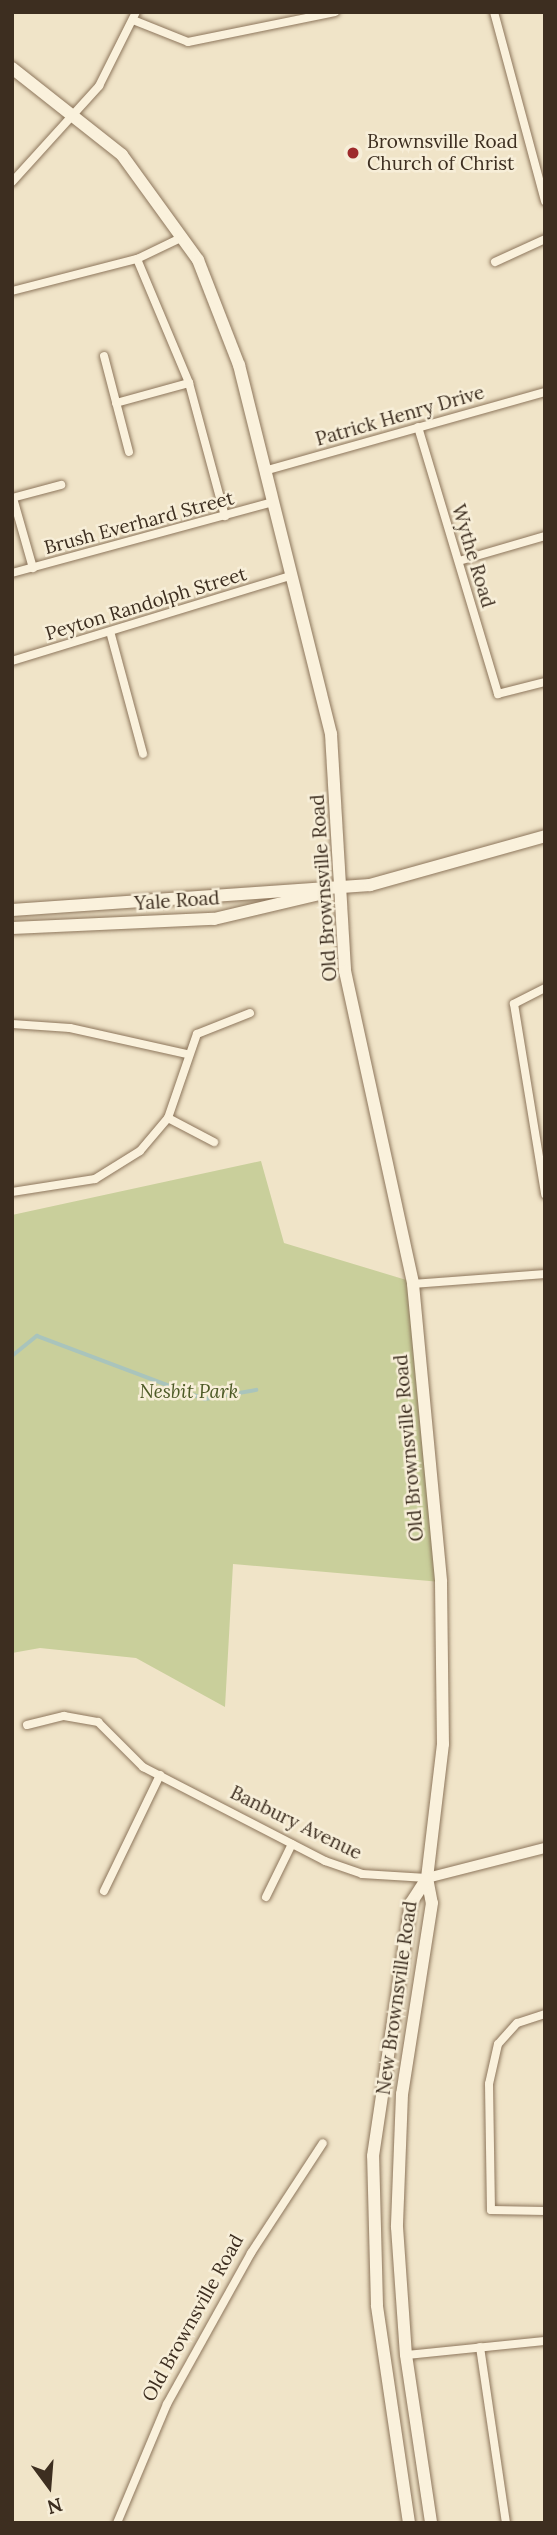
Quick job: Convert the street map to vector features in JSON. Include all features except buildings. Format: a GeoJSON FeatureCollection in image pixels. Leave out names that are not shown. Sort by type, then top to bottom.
{"type":"FeatureCollection","features":[{"type":"Feature","properties":{"kind":"main road","name":"Old Brownsville Road"},"geometry":{"type":"LineString","coordinates":[[12,68],[76,115],[128,162],[183,237],[218,305],[273,502],[331,734],[345,971],[414,1284],[446,1665],[426,1878]]}},
{"type":"Feature","properties":{"kind":"main road","name":"Yale Road"},"geometry":{"type":"LineString","coordinates":[[12,928],[214,919],[545,836]]}},
{"type":"Feature","properties":{"kind":"main road","name":"Yale Road"},"geometry":{"type":"LineString","coordinates":[[12,910],[341,888]]}},
{"type":"Feature","properties":{"kind":"main road","name":"New Brownsville Road"},"geometry":{"type":"LineString","coordinates":[[426,1878],[432,1903],[402,2094],[398,2168],[406,2355],[431,2523]]}},
{"type":"Feature","properties":{"kind":"main road","name":"New Brownsville Road"},"geometry":{"type":"LineString","coordinates":[[409,2523],[377,2305],[373,2156],[411,1903],[426,1878]]}},
{"type":"Feature","properties":{"kind":"street"},"geometry":{"type":"LineString","coordinates":[[12,182],[76,115],[134,16],[188,42],[335,12]]}},
{"type":"Feature","properties":{"kind":"street"},"geometry":{"type":"LineString","coordinates":[[494,12],[545,201]]}},
{"type":"Feature","properties":{"kind":"street"},"geometry":{"type":"LineString","coordinates":[[12,291],[138,259],[183,237]]}},
{"type":"Feature","properties":{"kind":"street"},"geometry":{"type":"LineString","coordinates":[[495,262],[545,239]]}},
{"type":"Feature","properties":{"kind":"street"},"geometry":{"type":"LineString","coordinates":[[138,259],[189,383],[225,516]]}},
{"type":"Feature","properties":{"kind":"street"},"geometry":{"type":"LineString","coordinates":[[104,356],[129,452]]}},
{"type":"Feature","properties":{"kind":"street"},"geometry":{"type":"LineString","coordinates":[[116,403],[189,383]]}},
{"type":"Feature","properties":{"kind":"street","name":"Patrick Henry Drive"},"geometry":{"type":"LineString","coordinates":[[264,471],[545,392]]}},
{"type":"Feature","properties":{"kind":"street","name":"Wythe Road"},"geometry":{"type":"LineString","coordinates":[[418,427],[498,694],[545,682]]}},
{"type":"Feature","properties":{"kind":"street"},"geometry":{"type":"LineString","coordinates":[[33,568],[13,498],[61,485]]}},
{"type":"Feature","properties":{"kind":"street","name":"Brush Everhard Street"},"geometry":{"type":"LineString","coordinates":[[12,573],[273,502]]}},
{"type":"Feature","properties":{"kind":"street"},"geometry":{"type":"LineString","coordinates":[[459,561],[545,536]]}},
{"type":"Feature","properties":{"kind":"street","name":"Peyton Randolph Street"},"geometry":{"type":"LineString","coordinates":[[12,661],[111,635],[290,576]]}},
{"type":"Feature","properties":{"kind":"street"},"geometry":{"type":"LineString","coordinates":[[111,635],[143,754]]}},
{"type":"Feature","properties":{"kind":"street"},"geometry":{"type":"LineString","coordinates":[[545,988],[514,1004],[540,1133],[545,1194]]}},
{"type":"Feature","properties":{"kind":"street"},"geometry":{"type":"LineString","coordinates":[[12,1192],[95,1179],[140,1151],[168,1118],[186,1054],[207,1026],[250,1013]]}},
{"type":"Feature","properties":{"kind":"street"},"geometry":{"type":"LineString","coordinates":[[12,1024],[70,1028],[186,1054]]}},
{"type":"Feature","properties":{"kind":"street"},"geometry":{"type":"LineString","coordinates":[[168,1118],[214,1142]]}},
{"type":"Feature","properties":{"kind":"street"},"geometry":{"type":"LineString","coordinates":[[414,1284],[545,1274]]}},
{"type":"Feature","properties":{"kind":"street","name":"Banbury Avenue"},"geometry":{"type":"LineString","coordinates":[[27,1725],[64,1716],[98,1722],[160,1774],[292,1844],[362,1874],[426,1878],[545,1848]]}},
{"type":"Feature","properties":{"kind":"street"},"geometry":{"type":"LineString","coordinates":[[104,1891],[160,1774]]}},
{"type":"Feature","properties":{"kind":"street"},"geometry":{"type":"LineString","coordinates":[[266,1897],[292,1844]]}},
{"type":"Feature","properties":{"kind":"street"},"geometry":{"type":"LineString","coordinates":[[545,2014],[517,2023],[498,2044],[489,2084],[491,2210],[545,2211]]}},
{"type":"Feature","properties":{"kind":"street","name":"Old Brownsville Road"},"geometry":{"type":"LineString","coordinates":[[117,2523],[167,2404],[251,2253],[323,2143]]}},
{"type":"Feature","properties":{"kind":"street"},"geometry":{"type":"LineString","coordinates":[[406,2355],[545,2340]]}},
{"type":"Feature","properties":{"kind":"street"},"geometry":{"type":"LineString","coordinates":[[480,2347],[506,2523]]}},
{"type":"Feature","properties":{"kind":"green space","name":"Nesbit Park"},"geometry":{"type":"Polygon","coordinates":[[[261,1161],[284,1243],[413,1282],[441,1582],[233,1564],[225,1707],[136,1658],[40,1648],[12,1653],[12,1215],[261,1161]]]}},
{"type":"Feature","properties":{"kind":"waterway"},"geometry":{"type":"LineString","coordinates":[[12,1356],[37,1336],[205,1399],[256,1390]]}},
{"type":"Feature","properties":{"kind":"place","name":"Brownsville Road Church of Christ"},"geometry":{"type":"Point","coordinates":[353,153]}}]}
